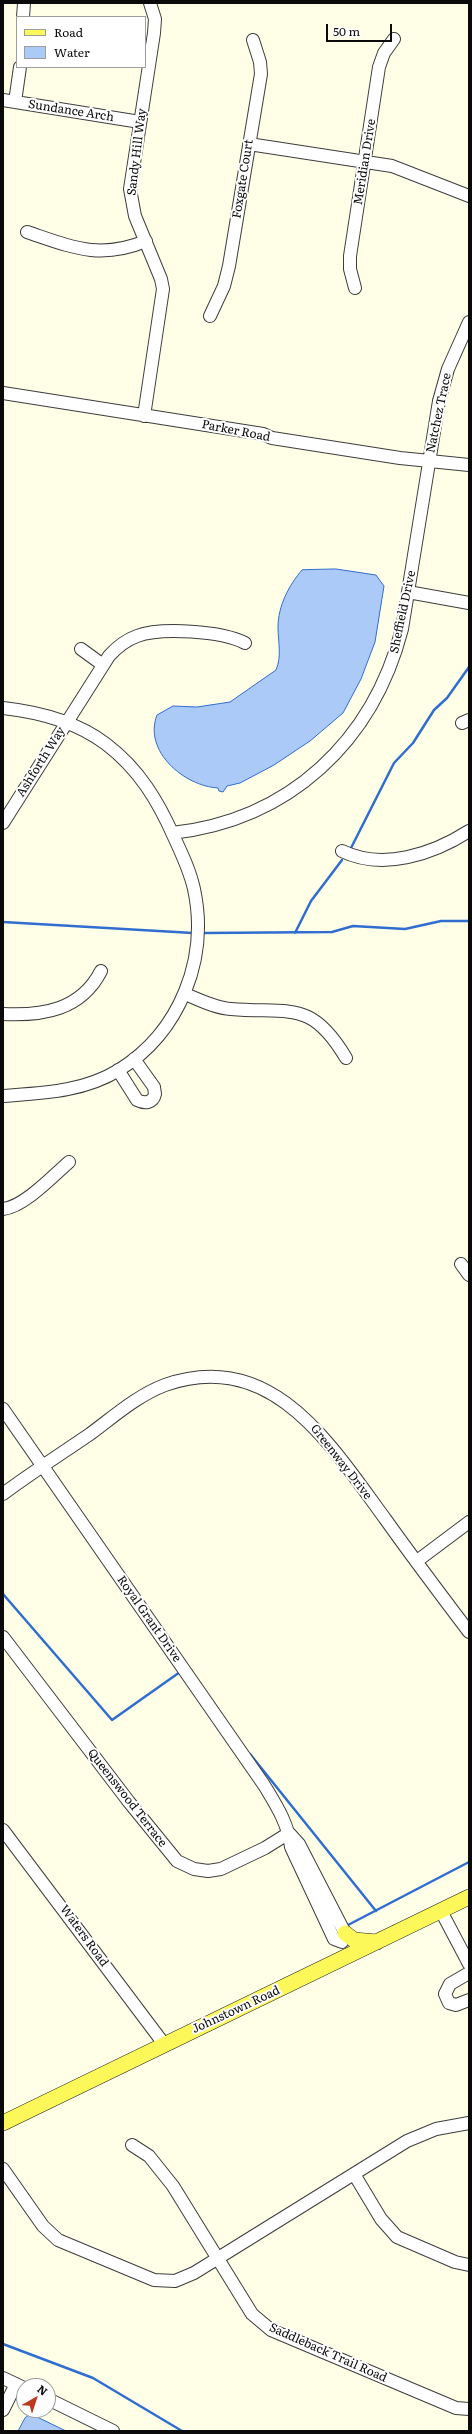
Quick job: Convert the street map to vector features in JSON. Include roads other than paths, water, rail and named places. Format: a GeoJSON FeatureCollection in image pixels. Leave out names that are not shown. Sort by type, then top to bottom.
{"type":"FeatureCollection","features":[{"type":"Feature","properties":{"kind":"main road","name":"Johnstown Road"},"geometry":{"type":"LineString","coordinates":[[3,2123],[116,2070],[345,1944],[378,1942],[469,1897]]}},
{"type":"Feature","properties":{"kind":"main road"},"geometry":{"type":"LineString","coordinates":[[345,1944],[354,1940],[378,1942]]}},
{"type":"Feature","properties":{"kind":"street"},"geometry":{"type":"LineString","coordinates":[[23,16],[24,3]]}},
{"type":"Feature","properties":{"kind":"street","name":"Sandy Hill Way"},"geometry":{"type":"LineString","coordinates":[[144,416],[163,289],[162,279],[135,216],[130,198],[155,25],[150,3]]}},
{"type":"Feature","properties":{"kind":"street","name":"Meridian Drive"},"geometry":{"type":"LineString","coordinates":[[355,288],[350,269],[350,256],[379,67],[384,53],[394,39]]}},
{"type":"Feature","properties":{"kind":"street","name":"Foxgate Court"},"geometry":{"type":"LineString","coordinates":[[210,316],[224,286],[229,266],[261,74],[260,62],[253,40]]}},
{"type":"Feature","properties":{"kind":"street"},"geometry":{"type":"LineString","coordinates":[[9,101],[20,68]]}},
{"type":"Feature","properties":{"kind":"street","name":"Sundance Arch"},"geometry":{"type":"LineString","coordinates":[[9,101],[140,122]]}},
{"type":"Feature","properties":{"kind":"street"},"geometry":{"type":"LineString","coordinates":[[249,144],[392,166],[469,196]]}},
{"type":"Feature","properties":{"kind":"street"},"geometry":{"type":"LineString","coordinates":[[27,232],[63,244],[101,252],[121,250],[146,241]]}},
{"type":"Feature","properties":{"kind":"street","name":"Natchez Trace"},"geometry":{"type":"LineString","coordinates":[[429,460],[445,378],[469,322]]}},
{"type":"Feature","properties":{"kind":"street","name":"Parker Road"},"geometry":{"type":"LineString","coordinates":[[3,394],[263,434],[272,438],[469,465]]}},
{"type":"Feature","properties":{"kind":"street","name":"Sheffield Drive"},"geometry":{"type":"LineString","coordinates":[[172,833],[220,824],[257,810],[299,786],[329,761],[354,734],[380,692],[397,648],[408,592],[429,460]]}},
{"type":"Feature","properties":{"kind":"street"},"geometry":{"type":"LineString","coordinates":[[408,592],[469,603]]}},
{"type":"Feature","properties":{"kind":"street","name":"Ashforth Way"},"geometry":{"type":"LineString","coordinates":[[3,823],[66,722],[103,665],[116,648],[128,640],[146,633],[214,633],[234,637],[245,643]]}},
{"type":"Feature","properties":{"kind":"street"},"geometry":{"type":"LineString","coordinates":[[81,649],[103,665]]}},
{"type":"Feature","properties":{"kind":"street"},"geometry":{"type":"LineString","coordinates":[[3,708],[41,714],[66,722],[105,744],[130,766],[155,798],[172,833],[188,870],[197,912],[197,948],[185,994],[164,1028],[134,1059],[118,1070],[98,1080],[67,1090],[3,1096]]}},
{"type":"Feature","properties":{"kind":"street"},"geometry":{"type":"LineString","coordinates":[[342,851],[369,860],[392,860],[432,849],[469,831]]}},
{"type":"Feature","properties":{"kind":"street"},"geometry":{"type":"LineString","coordinates":[[3,1014],[39,1014],[70,1004],[91,988],[101,971]]}},
{"type":"Feature","properties":{"kind":"street"},"geometry":{"type":"LineString","coordinates":[[185,994],[221,1008],[285,1010],[300,1014],[317,1022],[333,1036],[346,1058]]}},
{"type":"Feature","properties":{"kind":"street"},"geometry":{"type":"LineString","coordinates":[[118,1070],[137,1100],[145,1103],[152,1100],[155,1094],[154,1087],[134,1059]]}},
{"type":"Feature","properties":{"kind":"street"},"geometry":{"type":"LineString","coordinates":[[3,1209],[15,1206],[28,1197],[69,1162]]}},
{"type":"Feature","properties":{"kind":"street"},"geometry":{"type":"LineString","coordinates":[[461,1264],[469,1275]]}},
{"type":"Feature","properties":{"kind":"street","name":"Greenway Drive"},"geometry":{"type":"LineString","coordinates":[[3,1494],[156,1389],[191,1378],[218,1377],[240,1380],[273,1394],[308,1421],[340,1458],[469,1632]]}},
{"type":"Feature","properties":{"kind":"street","name":"Royal Grant Drive"},"geometry":{"type":"LineString","coordinates":[[3,1409],[264,1785],[282,1815],[289,1833],[299,1844],[345,1944]]}},
{"type":"Feature","properties":{"kind":"street"},"geometry":{"type":"LineString","coordinates":[[417,1561],[469,1522]]}},
{"type":"Feature","properties":{"kind":"street","name":"Queenswood Terrace"},"geometry":{"type":"LineString","coordinates":[[3,1637],[129,1802],[177,1861],[194,1869],[208,1871],[221,1869],[265,1848],[289,1833]]}},
{"type":"Feature","properties":{"kind":"street","name":"Waters Road"},"geometry":{"type":"LineString","coordinates":[[3,1830],[164,2044]]}},
{"type":"Feature","properties":{"kind":"street"},"geometry":{"type":"LineString","coordinates":[[441,1911],[469,1964]]}},
{"type":"Feature","properties":{"kind":"street"},"geometry":{"type":"LineString","coordinates":[[469,1973],[450,1984],[445,1994],[449,2003],[456,2005],[469,2000]]}},
{"type":"Feature","properties":{"kind":"street"},"geometry":{"type":"LineString","coordinates":[[3,2169],[50,2234],[58,2240],[158,2281],[175,2281],[186,2278],[407,2141],[436,2129],[469,2123]]}},
{"type":"Feature","properties":{"kind":"street","name":"Saddleback Trail Road"},"geometry":{"type":"LineString","coordinates":[[132,2145],[143,2150],[158,2165],[252,2314],[271,2330],[456,2408],[469,2409]]}},
{"type":"Feature","properties":{"kind":"street"},"geometry":{"type":"LineString","coordinates":[[354,2174],[381,2219],[397,2237],[455,2262],[469,2265]]}},
{"type":"Feature","properties":{"kind":"street"},"geometry":{"type":"LineString","coordinates":[[3,2378],[16,2384]]}},
{"type":"Feature","properties":{"kind":"street"},"geometry":{"type":"LineString","coordinates":[[3,2410],[16,2392]]}},
{"type":"Feature","properties":{"kind":"street"},"geometry":{"type":"LineString","coordinates":[[56,2403],[113,2431]]}},
{"type":"Feature","properties":{"kind":"water"},"geometry":{"type":"Polygon","coordinates":[[[336,569],[376,575],[384,586],[375,642],[361,679],[343,713],[310,741],[274,765],[240,783],[227,786],[223,792],[219,791],[218,788],[205,786],[192,781],[180,774],[161,753],[156,741],[154,728],[157,715],[173,706],[197,707],[230,702],[276,670],[279,659],[278,619],[285,596],[293,582],[302,570],[336,569]]]}},
{"type":"Feature","properties":{"kind":"water"},"geometry":{"type":"Polygon","coordinates":[[[25,2418],[39,2418],[66,2431],[18,2431],[25,2418]]]}},
{"type":"Feature","properties":{"kind":"waterway"},"geometry":{"type":"LineString","coordinates":[[351,848],[394,763],[413,743],[434,710],[447,698],[469,667]]}},
{"type":"Feature","properties":{"kind":"waterway"},"geometry":{"type":"LineString","coordinates":[[295,933],[311,901],[342,860]]}},
{"type":"Feature","properties":{"kind":"waterway"},"geometry":{"type":"LineString","coordinates":[[205,933],[332,932],[353,926],[405,929],[441,921],[469,921]]}},
{"type":"Feature","properties":{"kind":"waterway"},"geometry":{"type":"LineString","coordinates":[[3,922],[193,933]]}},
{"type":"Feature","properties":{"kind":"waterway"},"geometry":{"type":"LineString","coordinates":[[3,1594],[112,1720],[180,1672]]}},
{"type":"Feature","properties":{"kind":"waterway"},"geometry":{"type":"LineString","coordinates":[[250,1754],[376,1911]]}},
{"type":"Feature","properties":{"kind":"waterway"},"geometry":{"type":"LineString","coordinates":[[348,1925],[469,1862]]}},
{"type":"Feature","properties":{"kind":"waterway"},"geometry":{"type":"LineString","coordinates":[[3,2344],[93,2378],[182,2431]]}}]}
